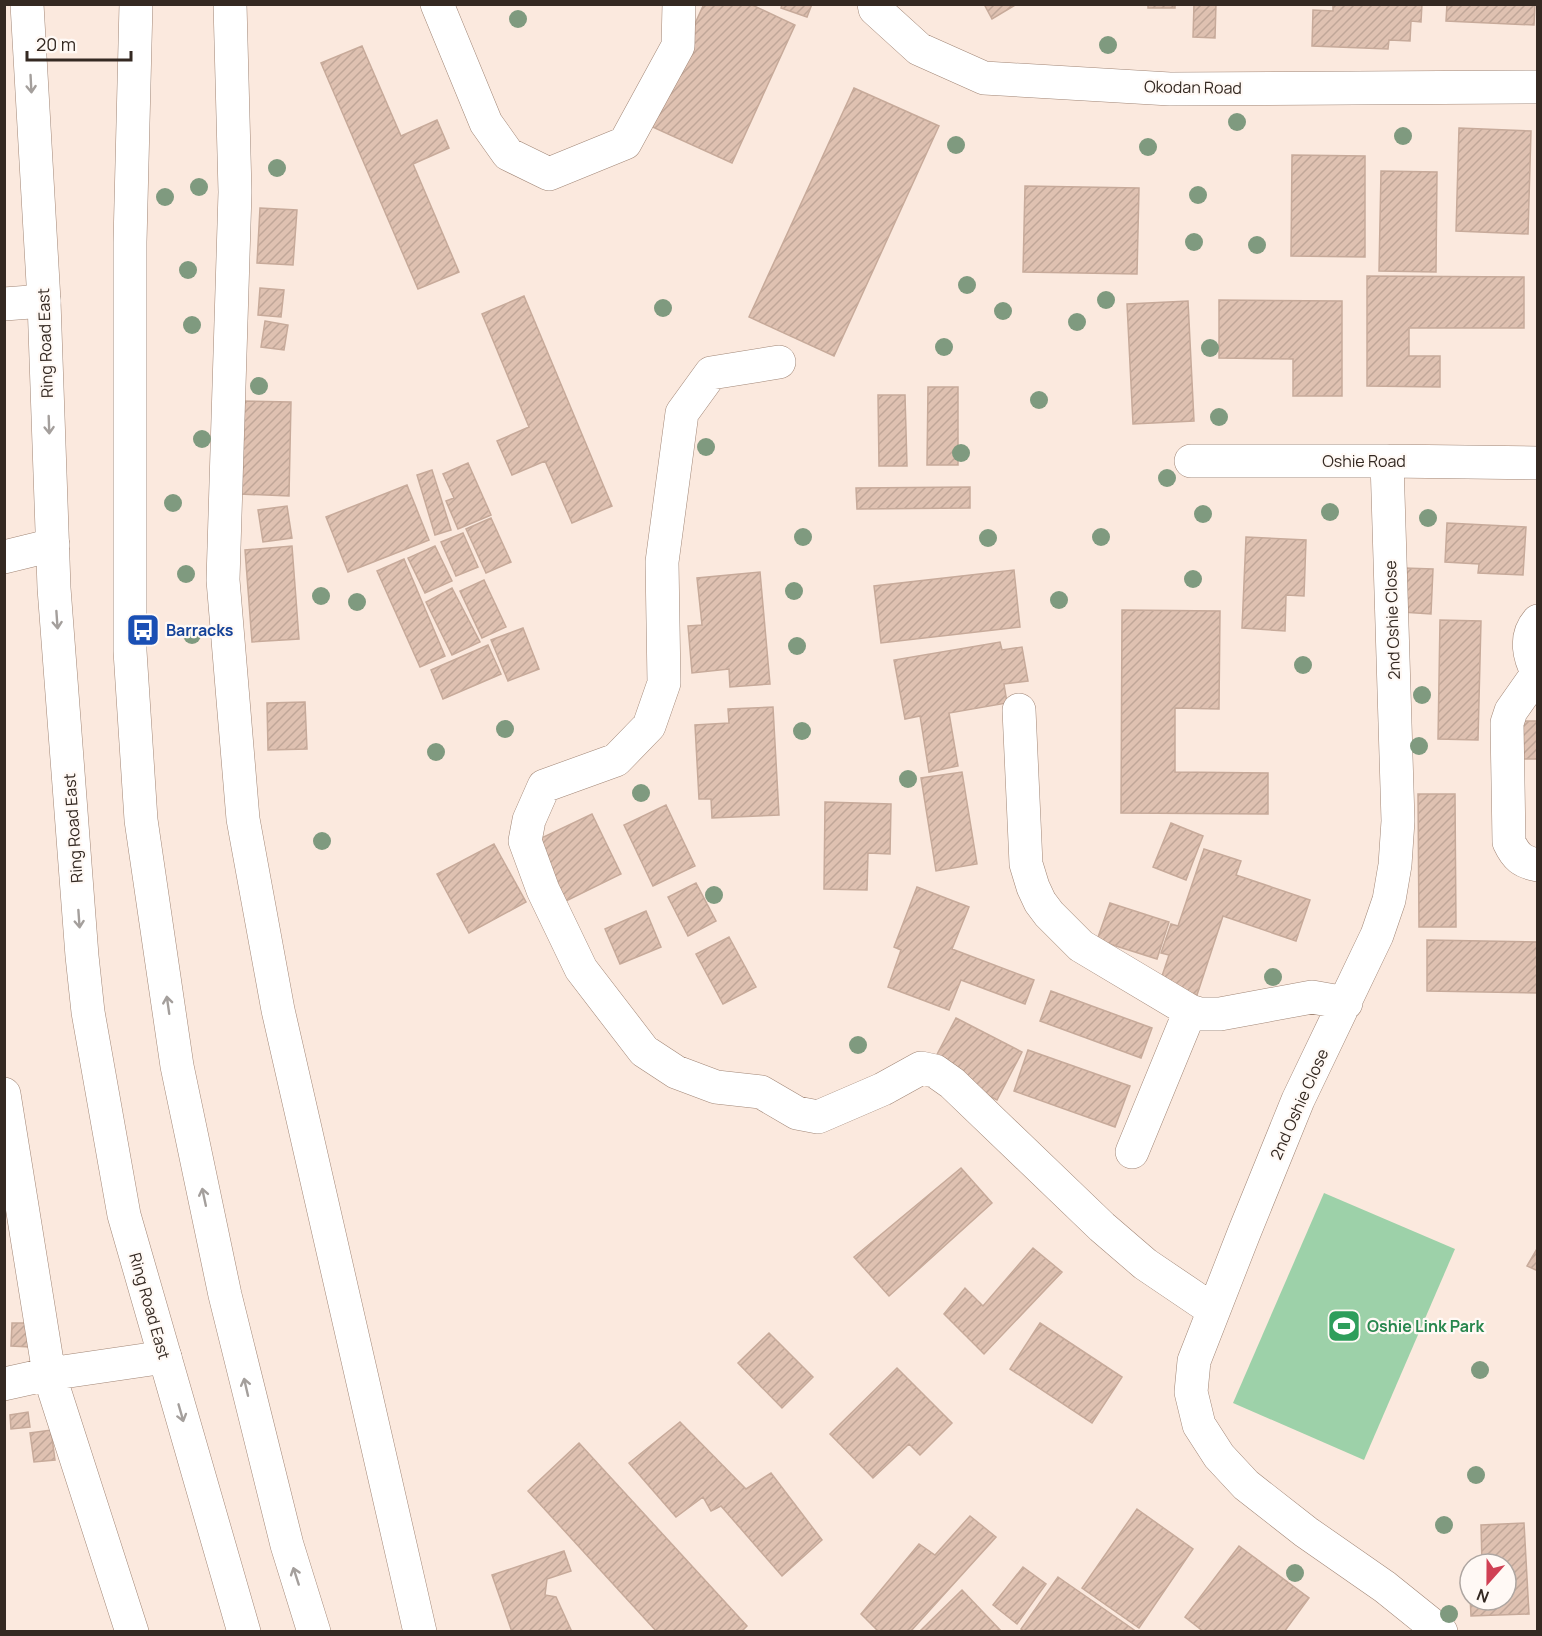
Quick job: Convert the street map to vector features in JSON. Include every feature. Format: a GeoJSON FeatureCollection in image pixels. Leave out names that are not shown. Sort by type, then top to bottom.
{"type":"FeatureCollection","features":[{"type":"Feature","properties":{"kind":"main road","name":"Ring Road East"},"geometry":{"type":"LineString","coordinates":[[27,4],[44,301],[53,545],[65,730],[88,1012],[124,1215],[244,1632]]}},
{"type":"Feature","properties":{"kind":"main road"},"geometry":{"type":"LineString","coordinates":[[136,4],[130,242],[130,651],[141,820],[177,1066],[225,1295],[286,1545],[314,1632]]}},
{"type":"Feature","properties":{"kind":"main road"},"geometry":{"type":"LineString","coordinates":[[230,4],[235,192],[223,580],[243,819],[278,1010],[420,1632]]}},
{"type":"Feature","properties":{"kind":"main road"},"geometry":{"type":"LineString","coordinates":[[437,4],[486,123],[508,154],[549,174],[625,143],[678,46],[679,4]]}},
{"type":"Feature","properties":{"kind":"main road","name":"Okodan Road"},"geometry":{"type":"LineString","coordinates":[[874,4],[874,9],[919,49],[984,78],[1170,88],[1538,87]]}},
{"type":"Feature","properties":{"kind":"main road"},"geometry":{"type":"LineString","coordinates":[[4,304],[44,301]]}},
{"type":"Feature","properties":{"kind":"main road"},"geometry":{"type":"LineString","coordinates":[[779,362],[711,373],[682,413],[662,562],[664,683],[649,726],[616,760],[544,786],[529,820],[525,841],[543,890],[581,969],[600,996],[644,1051],[676,1072],[716,1087],[761,1092],[797,1113],[818,1118],[883,1089],[921,1068],[935,1071],[952,1083],[1102,1227],[1145,1264],[1213,1310]]}},
{"type":"Feature","properties":{"kind":"main road","name":"2nd Oshie Close"},"geometry":{"type":"LineString","coordinates":[[1387,460],[1398,821],[1395,864],[1389,900],[1377,935],[1298,1100],[1213,1310],[1194,1361],[1191,1392],[1199,1425],[1219,1456],[1246,1485],[1306,1532],[1385,1587],[1440,1632]]}},
{"type":"Feature","properties":{"kind":"main road","name":"Oshie Road"},"geometry":{"type":"LineString","coordinates":[[1191,461],[1387,460],[1538,464]]}},
{"type":"Feature","properties":{"kind":"main road"},"geometry":{"type":"LineString","coordinates":[[4,557],[53,545]]}},
{"type":"Feature","properties":{"kind":"main road"},"geometry":{"type":"LineString","coordinates":[[1538,621],[1534,625],[1528,642],[1530,658],[1537,674],[1511,711],[1507,723],[1509,842],[1515,855],[1521,860],[1538,865]]}},
{"type":"Feature","properties":{"kind":"main road"},"geometry":{"type":"LineString","coordinates":[[1019,710],[1026,864],[1040,903],[1081,946],[1191,1011],[1200,1014],[1220,1014],[1312,997],[1346,1003]]}},
{"type":"Feature","properties":{"kind":"main road"},"geometry":{"type":"LineString","coordinates":[[1132,1152],[1191,1011]]}},
{"type":"Feature","properties":{"kind":"main road"},"geometry":{"type":"LineString","coordinates":[[4,1094],[49,1374],[132,1632]]}},
{"type":"Feature","properties":{"kind":"main road"},"geometry":{"type":"LineString","coordinates":[[4,1384],[49,1374],[165,1357]]}},
{"type":"Feature","properties":{"kind":"green space","name":"Oshie Link Park"},"geometry":{"type":"Polygon","coordinates":[[[1324,1193],[1455,1249],[1364,1460],[1233,1403],[1324,1193]]]}},
{"type":"Feature","properties":{"kind":"building"},"geometry":{"type":"Polygon","coordinates":[[[704,4],[750,4],[795,25],[732,163],[648,125],[704,4]]]}},
{"type":"Feature","properties":{"kind":"building"},"geometry":{"type":"Polygon","coordinates":[[[782,4],[812,4],[807,17],[781,8],[782,4]]]}},
{"type":"Feature","properties":{"kind":"building"},"geometry":{"type":"Polygon","coordinates":[[[984,4],[1017,4],[992,19],[984,4]]]}},
{"type":"Feature","properties":{"kind":"building"},"geometry":{"type":"Polygon","coordinates":[[[1148,4],[1175,4],[1175,8],[1148,8],[1148,4]]]}},
{"type":"Feature","properties":{"kind":"building"},"geometry":{"type":"Polygon","coordinates":[[[1194,4],[1216,4],[1215,38],[1193,37],[1194,4]]]}},
{"type":"Feature","properties":{"kind":"building"},"geometry":{"type":"Polygon","coordinates":[[[1333,4],[1422,4],[1421,22],[1411,21],[1410,41],[1389,40],[1388,49],[1312,46],[1313,10],[1333,11],[1333,4]]]}},
{"type":"Feature","properties":{"kind":"building"},"geometry":{"type":"Polygon","coordinates":[[[1447,4],[1535,4],[1534,25],[1446,21],[1447,4]]]}},
{"type":"Feature","properties":{"kind":"building"},"geometry":{"type":"Polygon","coordinates":[[[362,46],[401,136],[437,120],[449,148],[413,164],[459,272],[418,289],[321,63],[362,46]]]}},
{"type":"Feature","properties":{"kind":"building"},"geometry":{"type":"Polygon","coordinates":[[[854,88],[939,126],[834,356],[749,317],[854,88]]]}},
{"type":"Feature","properties":{"kind":"building"},"geometry":{"type":"Polygon","coordinates":[[[1459,128],[1531,131],[1528,234],[1456,231],[1459,128]]]}},
{"type":"Feature","properties":{"kind":"building"},"geometry":{"type":"Polygon","coordinates":[[[1292,155],[1365,156],[1365,257],[1291,256],[1292,155]]]}},
{"type":"Feature","properties":{"kind":"building"},"geometry":{"type":"Polygon","coordinates":[[[1381,171],[1437,172],[1436,272],[1379,271],[1381,171]]]}},
{"type":"Feature","properties":{"kind":"building"},"geometry":{"type":"Polygon","coordinates":[[[1025,186],[1139,188],[1137,274],[1023,272],[1025,186]]]}},
{"type":"Feature","properties":{"kind":"building"},"geometry":{"type":"Polygon","coordinates":[[[260,208],[297,210],[293,265],[257,263],[260,208]]]}},
{"type":"Feature","properties":{"kind":"building"},"geometry":{"type":"Polygon","coordinates":[[[1367,276],[1524,277],[1524,328],[1409,328],[1409,356],[1440,356],[1440,387],[1367,386],[1367,276]]]}},
{"type":"Feature","properties":{"kind":"building"},"geometry":{"type":"Polygon","coordinates":[[[260,288],[284,290],[281,317],[258,315],[260,288]]]}},
{"type":"Feature","properties":{"kind":"building"},"geometry":{"type":"Polygon","coordinates":[[[524,296],[612,506],[572,523],[545,461],[512,475],[497,441],[529,427],[482,314],[524,296]]]}},
{"type":"Feature","properties":{"kind":"building"},"geometry":{"type":"Polygon","coordinates":[[[1219,300],[1342,301],[1342,396],[1293,396],[1293,359],[1219,358],[1219,300]]]}},
{"type":"Feature","properties":{"kind":"building"},"geometry":{"type":"Polygon","coordinates":[[[1188,301],[1194,421],[1133,424],[1127,304],[1188,301]]]}},
{"type":"Feature","properties":{"kind":"building"},"geometry":{"type":"Polygon","coordinates":[[[265,321],[288,325],[284,350],[261,347],[265,321]]]}},
{"type":"Feature","properties":{"kind":"building"},"geometry":{"type":"Polygon","coordinates":[[[928,387],[958,387],[958,465],[927,465],[928,387]]]}},
{"type":"Feature","properties":{"kind":"building"},"geometry":{"type":"Polygon","coordinates":[[[878,395],[905,395],[907,466],[879,466],[878,395]]]}},
{"type":"Feature","properties":{"kind":"building"},"geometry":{"type":"Polygon","coordinates":[[[240,401],[291,402],[289,496],[239,494],[240,401]]]}},
{"type":"Feature","properties":{"kind":"building"},"geometry":{"type":"Polygon","coordinates":[[[468,463],[491,515],[458,529],[446,501],[454,498],[443,474],[468,463]]]}},
{"type":"Feature","properties":{"kind":"building"},"geometry":{"type":"Polygon","coordinates":[[[432,470],[451,530],[435,535],[417,475],[432,470]]]}},
{"type":"Feature","properties":{"kind":"building"},"geometry":{"type":"Polygon","coordinates":[[[407,485],[429,540],[348,572],[326,517],[407,485]]]}},
{"type":"Feature","properties":{"kind":"building"},"geometry":{"type":"Polygon","coordinates":[[[970,487],[970,508],[857,509],[856,488],[970,487]]]}},
{"type":"Feature","properties":{"kind":"building"},"geometry":{"type":"Polygon","coordinates":[[[287,506],[292,538],[263,542],[258,510],[287,506]]]}},
{"type":"Feature","properties":{"kind":"building"},"geometry":{"type":"Polygon","coordinates":[[[491,518],[511,562],[486,573],[466,529],[491,518]]]}},
{"type":"Feature","properties":{"kind":"building"},"geometry":{"type":"Polygon","coordinates":[[[1447,523],[1526,527],[1523,575],[1478,573],[1479,564],[1445,562],[1447,523]]]}},
{"type":"Feature","properties":{"kind":"building"},"geometry":{"type":"Polygon","coordinates":[[[463,533],[478,567],[456,576],[441,542],[463,533]]]}},
{"type":"Feature","properties":{"kind":"building"},"geometry":{"type":"Polygon","coordinates":[[[1246,537],[1306,540],[1304,596],[1286,595],[1285,631],[1242,628],[1246,537]]]}},
{"type":"Feature","properties":{"kind":"building"},"geometry":{"type":"Polygon","coordinates":[[[292,546],[299,639],[252,642],[245,550],[292,546]]]}},
{"type":"Feature","properties":{"kind":"building"},"geometry":{"type":"Polygon","coordinates":[[[435,546],[452,581],[425,593],[408,558],[435,546]]]}},
{"type":"Feature","properties":{"kind":"building"},"geometry":{"type":"Polygon","coordinates":[[[404,559],[445,656],[420,667],[377,571],[404,559]]]}},
{"type":"Feature","properties":{"kind":"building"},"geometry":{"type":"Polygon","coordinates":[[[1404,568],[1433,569],[1431,614],[1402,612],[1404,568]]]}},
{"type":"Feature","properties":{"kind":"building"},"geometry":{"type":"Polygon","coordinates":[[[1014,570],[1020,627],[881,643],[874,586],[1014,570]]]}},
{"type":"Feature","properties":{"kind":"building"},"geometry":{"type":"Polygon","coordinates":[[[760,572],[770,684],[730,687],[729,669],[692,673],[688,626],[702,625],[697,578],[760,572]]]}},
{"type":"Feature","properties":{"kind":"building"},"geometry":{"type":"Polygon","coordinates":[[[484,580],[506,627],[482,638],[460,591],[484,580]]]}},
{"type":"Feature","properties":{"kind":"building"},"geometry":{"type":"Polygon","coordinates":[[[452,588],[480,642],[452,655],[426,602],[452,588]]]}},
{"type":"Feature","properties":{"kind":"building"},"geometry":{"type":"Polygon","coordinates":[[[1122,610],[1220,611],[1219,709],[1175,708],[1175,772],[1268,773],[1268,814],[1121,813],[1122,610]]]}},
{"type":"Feature","properties":{"kind":"building"},"geometry":{"type":"Polygon","coordinates":[[[1440,620],[1481,621],[1478,740],[1438,739],[1440,620]]]}},
{"type":"Feature","properties":{"kind":"building"},"geometry":{"type":"Polygon","coordinates":[[[523,628],[539,669],[508,681],[491,640],[523,628]]]}},
{"type":"Feature","properties":{"kind":"building"},"geometry":{"type":"Polygon","coordinates":[[[1000,642],[1002,650],[1022,647],[1028,681],[1004,684],[1007,703],[949,713],[958,766],[929,772],[920,716],[905,719],[894,660],[1000,642]]]}},
{"type":"Feature","properties":{"kind":"building"},"geometry":{"type":"Polygon","coordinates":[[[488,645],[501,674],[443,699],[431,670],[488,645]]]}},
{"type":"Feature","properties":{"kind":"building"},"geometry":{"type":"Polygon","coordinates":[[[305,702],[307,749],[268,750],[267,703],[305,702]]]}},
{"type":"Feature","properties":{"kind":"building"},"geometry":{"type":"Polygon","coordinates":[[[773,707],[779,815],[712,818],[711,799],[699,799],[695,725],[729,723],[728,709],[773,707]]]}},
{"type":"Feature","properties":{"kind":"building"},"geometry":{"type":"Polygon","coordinates":[[[1511,721],[1538,721],[1538,759],[1510,759],[1511,721]]]}},
{"type":"Feature","properties":{"kind":"building"},"geometry":{"type":"Polygon","coordinates":[[[962,772],[977,864],[936,871],[921,778],[962,772]]]}},
{"type":"Feature","properties":{"kind":"building"},"geometry":{"type":"Polygon","coordinates":[[[1418,794],[1455,794],[1456,927],[1419,927],[1418,794]]]}},
{"type":"Feature","properties":{"kind":"building"},"geometry":{"type":"Polygon","coordinates":[[[825,802],[891,804],[890,854],[868,853],[867,890],[824,889],[825,802]]]}},
{"type":"Feature","properties":{"kind":"building"},"geometry":{"type":"Polygon","coordinates":[[[666,805],[695,866],[653,886],[624,825],[666,805]]]}},
{"type":"Feature","properties":{"kind":"building"},"geometry":{"type":"Polygon","coordinates":[[[592,814],[621,874],[564,902],[535,841],[592,814]]]}},
{"type":"Feature","properties":{"kind":"building"},"geometry":{"type":"Polygon","coordinates":[[[1171,823],[1203,836],[1186,880],[1153,867],[1171,823]]]}},
{"type":"Feature","properties":{"kind":"building"},"geometry":{"type":"Polygon","coordinates":[[[494,844],[526,902],[469,933],[437,874],[494,844]]]}},
{"type":"Feature","properties":{"kind":"building"},"geometry":{"type":"Polygon","coordinates":[[[1204,849],[1241,861],[1236,875],[1310,900],[1296,941],[1223,916],[1197,995],[1160,982],[1169,955],[1161,953],[1171,924],[1178,926],[1204,849]]]}},
{"type":"Feature","properties":{"kind":"building"},"geometry":{"type":"Polygon","coordinates":[[[696,883],[716,921],[688,936],[668,897],[696,883]]]}},
{"type":"Feature","properties":{"kind":"building"},"geometry":{"type":"Polygon","coordinates":[[[917,887],[969,907],[952,949],[1034,980],[1025,1004],[961,980],[949,1010],[888,987],[901,950],[894,947],[917,887]]]}},
{"type":"Feature","properties":{"kind":"building"},"geometry":{"type":"Polygon","coordinates":[[[1110,903],[1169,922],[1157,959],[1097,940],[1110,903]]]}},
{"type":"Feature","properties":{"kind":"building"},"geometry":{"type":"Polygon","coordinates":[[[646,911],[661,947],[620,964],[605,929],[646,911]]]}},
{"type":"Feature","properties":{"kind":"building"},"geometry":{"type":"Polygon","coordinates":[[[729,937],[756,987],[723,1004],[696,954],[729,937]]]}},
{"type":"Feature","properties":{"kind":"building"},"geometry":{"type":"Polygon","coordinates":[[[1427,940],[1538,942],[1538,993],[1427,991],[1427,940]]]}},
{"type":"Feature","properties":{"kind":"building"},"geometry":{"type":"Polygon","coordinates":[[[1051,991],[1152,1028],[1141,1058],[1040,1021],[1051,991]]]}},
{"type":"Feature","properties":{"kind":"building"},"geometry":{"type":"Polygon","coordinates":[[[956,1018],[1022,1052],[997,1100],[931,1066],[956,1018]]]}},
{"type":"Feature","properties":{"kind":"building"},"geometry":{"type":"Polygon","coordinates":[[[1028,1050],[1130,1086],[1115,1127],[1014,1091],[1028,1050]]]}},
{"type":"Feature","properties":{"kind":"building"},"geometry":{"type":"Polygon","coordinates":[[[961,1168],[992,1203],[889,1296],[854,1257],[961,1168]]]}},
{"type":"Feature","properties":{"kind":"building"},"geometry":{"type":"Polygon","coordinates":[[[1538,1247],[1538,1271],[1527,1266],[1538,1247]]]}},
{"type":"Feature","properties":{"kind":"building"},"geometry":{"type":"Polygon","coordinates":[[[1033,1248],[1062,1272],[984,1354],[944,1314],[965,1288],[983,1306],[1033,1248]]]}},
{"type":"Feature","properties":{"kind":"building"},"geometry":{"type":"Polygon","coordinates":[[[12,1323],[31,1323],[30,1347],[11,1346],[12,1323]]]}},
{"type":"Feature","properties":{"kind":"building"},"geometry":{"type":"Polygon","coordinates":[[[1040,1323],[1122,1377],[1092,1423],[1010,1369],[1040,1323]]]}},
{"type":"Feature","properties":{"kind":"building"},"geometry":{"type":"Polygon","coordinates":[[[769,1333],[813,1377],[782,1408],[738,1363],[769,1333]]]}},
{"type":"Feature","properties":{"kind":"building"},"geometry":{"type":"Polygon","coordinates":[[[897,1368],[952,1423],[920,1455],[909,1444],[873,1478],[830,1434],[897,1368]]]}},
{"type":"Feature","properties":{"kind":"building"},"geometry":{"type":"Polygon","coordinates":[[[28,1412],[30,1427],[11,1429],[10,1415],[28,1412]]]}},
{"type":"Feature","properties":{"kind":"building"},"geometry":{"type":"Polygon","coordinates":[[[680,1422],[746,1489],[771,1473],[822,1540],[782,1576],[721,1506],[711,1511],[703,1497],[676,1517],[629,1463],[680,1422]]]}},
{"type":"Feature","properties":{"kind":"building"},"geometry":{"type":"Polygon","coordinates":[[[51,1430],[55,1460],[34,1462],[30,1433],[51,1430]]]}},
{"type":"Feature","properties":{"kind":"building"},"geometry":{"type":"Polygon","coordinates":[[[579,1443],[747,1626],[741,1632],[657,1632],[528,1491],[579,1443]]]}},
{"type":"Feature","properties":{"kind":"building"},"geometry":{"type":"Polygon","coordinates":[[[1137,1509],[1193,1549],[1139,1628],[1082,1588],[1137,1509]]]}},
{"type":"Feature","properties":{"kind":"building"},"geometry":{"type":"Polygon","coordinates":[[[970,1516],[996,1537],[910,1632],[879,1632],[861,1614],[919,1544],[935,1555],[970,1516]]]}},
{"type":"Feature","properties":{"kind":"building"},"geometry":{"type":"Polygon","coordinates":[[[1524,1523],[1529,1614],[1471,1616],[1471,1612],[1518,1612],[1518,1552],[1482,1552],[1481,1525],[1524,1523]]]}},
{"type":"Feature","properties":{"kind":"building"},"geometry":{"type":"Polygon","coordinates":[[[1239,1546],[1309,1598],[1284,1632],[1204,1632],[1185,1617],[1239,1546]]]}},
{"type":"Feature","properties":{"kind":"building"},"geometry":{"type":"Polygon","coordinates":[[[564,1551],[571,1571],[547,1579],[545,1595],[556,1597],[572,1632],[512,1632],[492,1575],[564,1551]]]}},
{"type":"Feature","properties":{"kind":"building"},"geometry":{"type":"Polygon","coordinates":[[[1023,1567],[1046,1584],[1017,1624],[993,1605],[1023,1567]]]}},
{"type":"Feature","properties":{"kind":"building"},"geometry":{"type":"Polygon","coordinates":[[[1058,1577],[1137,1632],[1025,1632],[1021,1629],[1058,1577]]]}},
{"type":"Feature","properties":{"kind":"building"},"geometry":{"type":"Polygon","coordinates":[[[962,1590],[1002,1632],[919,1632],[962,1590]]]}},
{"type":"Feature","properties":{"kind":"place","name":"Barracks"},"geometry":{"type":"Point","coordinates":[143,630]}},
{"type":"Feature","properties":{"kind":"place","name":"Oshie Link Park"},"geometry":{"type":"Point","coordinates":[1344,1326]}}]}
